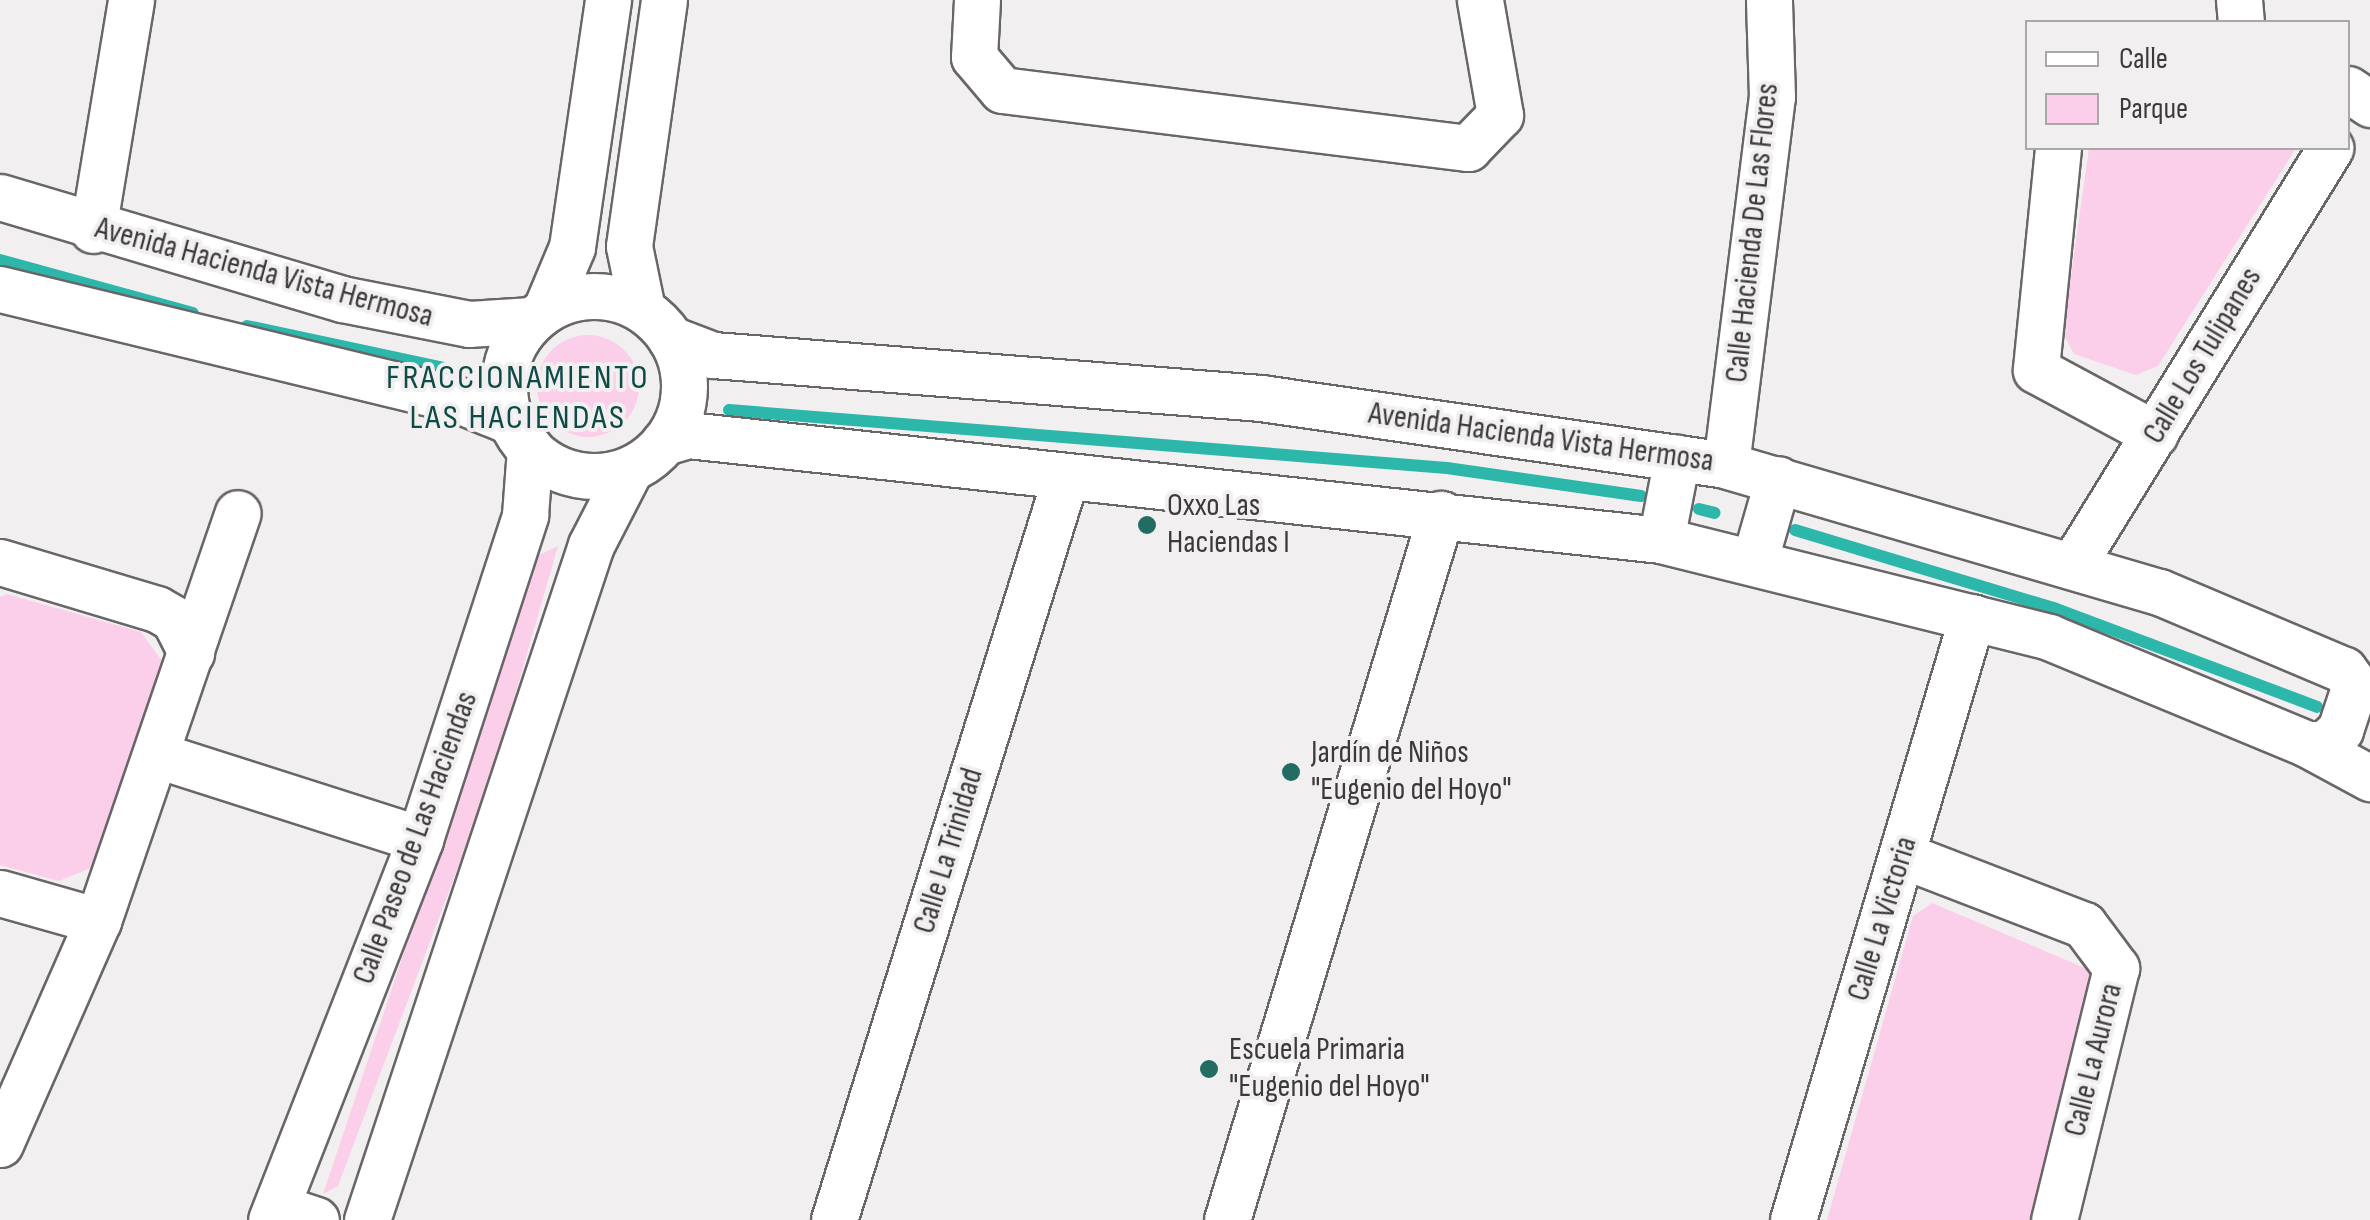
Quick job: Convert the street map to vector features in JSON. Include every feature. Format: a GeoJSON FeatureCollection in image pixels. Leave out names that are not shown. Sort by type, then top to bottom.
{"type":"FeatureCollection","features":[{"type":"Feature","properties":{"kind":"street"},"geometry":{"type":"LineString","coordinates":[[520,434],[503,381],[572,246],[608,0]]}},
{"type":"Feature","properties":{"kind":"street"},"geometry":{"type":"LineString","coordinates":[[367,1220],[591,546],[684,398],[629,246],[664,0]]}},
{"type":"Feature","properties":{"kind":"street"},"geometry":{"type":"LineString","coordinates":[[977,0],[974,57],[1002,90],[1468,148],[1500,115],[1480,0]]}},
{"type":"Feature","properties":{"kind":"street","name":"Calle Hacienda De Las Flores"},"geometry":{"type":"LineString","coordinates":[[1726,465],[1772,97],[1769,0]]}},
{"type":"Feature","properties":{"kind":"street"},"geometry":{"type":"LineString","coordinates":[[92,230],[130,8]]}},
{"type":"Feature","properties":{"kind":"street"},"geometry":{"type":"LineString","coordinates":[[2058,150],[2036,370],[2155,434]]}},
{"type":"Feature","properties":{"kind":"street","name":"Calle Los Tulipanes"},"geometry":{"type":"LineString","coordinates":[[2074,563],[2329,150]]}},
{"type":"Feature","properties":{"kind":"street","name":"Avenida Hacienda Vista Hermosa"},"geometry":{"type":"LineString","coordinates":[[0,197],[92,230],[440,319],[539,314]]}},
{"type":"Feature","properties":{"kind":"street"},"geometry":{"type":"LineString","coordinates":[[0,289],[456,399],[520,434],[570,473],[647,455],[688,435],[1064,482],[1441,514],[1661,540],[1755,559],[2129,665],[2342,706],[2370,778]]}},
{"type":"Feature","properties":{"kind":"street"},"geometry":{"type":"LineString","coordinates":[[539,314],[602,296],[657,324]]}},
{"type":"Feature","properties":{"kind":"street","name":"Avenida Hacienda Vista Hermosa"},"geometry":{"type":"LineString","coordinates":[[657,324],[713,355],[1261,398],[1726,465],[2074,563],[2342,706]]}},
{"type":"Feature","properties":{"kind":"street","name":"Calle Paseo de Las Haciendas"},"geometry":{"type":"LineString","coordinates":[[288,1216],[420,839],[525,515],[520,434]]}},
{"type":"Feature","properties":{"kind":"street"},"geometry":{"type":"LineString","coordinates":[[1661,540],[1677,458]]}},
{"type":"Feature","properties":{"kind":"street"},"geometry":{"type":"LineString","coordinates":[[1755,559],[1778,479]]}},
{"type":"Feature","properties":{"kind":"street","name":"Calle La Trinidad"},"geometry":{"type":"LineString","coordinates":[[834,1220],[1064,482]]}},
{"type":"Feature","properties":{"kind":"street"},"geometry":{"type":"LineString","coordinates":[[0,1144],[98,920],[160,756],[238,513]]}},
{"type":"Feature","properties":{"kind":"street"},"geometry":{"type":"LineString","coordinates":[[1227,1220],[1441,514]]}},
{"type":"Feature","properties":{"kind":"street"},"geometry":{"type":"LineString","coordinates":[[0,562],[158,610],[174,619],[191,653]]}},
{"type":"Feature","properties":{"kind":"street","name":"Calle La Victoria"},"geometry":{"type":"LineString","coordinates":[[1793,1220],[1972,618]]}},
{"type":"Feature","properties":{"kind":"street"},"geometry":{"type":"LineString","coordinates":[[160,756],[420,839]]}},
{"type":"Feature","properties":{"kind":"street","name":"Calle La Aurora"},"geometry":{"type":"LineString","coordinates":[[1902,854],[2084,925],[2116,968],[2054,1220]]}},
{"type":"Feature","properties":{"kind":"street"},"geometry":{"type":"LineString","coordinates":[[0,893],[98,920]]}},
{"type":"Feature","properties":{"kind":"green space"},"geometry":{"type":"Polygon","coordinates":[[[2089,150],[2295,150],[2158,366],[2136,375],[2074,354],[2063,333],[2089,150]]]}},
{"type":"Feature","properties":{"kind":"green space"},"geometry":{"type":"Polygon","coordinates":[[[588,335],[608,338],[631,357],[639,386],[636,406],[617,429],[588,437],[568,434],[545,415],[537,386],[540,366],[559,343],[588,335]]]}},
{"type":"Feature","properties":{"kind":"green space"},"geometry":{"type":"Polygon","coordinates":[[[558,546],[489,785],[338,1186],[323,1194],[537,556],[558,546]]]}},
{"type":"Feature","properties":{"kind":"green space"},"geometry":{"type":"Polygon","coordinates":[[[7,594],[141,632],[165,665],[95,866],[59,881],[0,865],[0,597],[7,594]]]}},
{"type":"Feature","properties":{"kind":"green space"},"geometry":{"type":"Polygon","coordinates":[[[1932,903],[2085,968],[2100,984],[2035,1220],[1827,1220],[1913,916],[1932,903]]]}},
{"type":"Feature","properties":{"kind":"waterway"},"geometry":{"type":"LineString","coordinates":[[0,260],[193,313]]}},
{"type":"Feature","properties":{"kind":"waterway"},"geometry":{"type":"LineString","coordinates":[[247,326],[445,368]]}},
{"type":"Feature","properties":{"kind":"waterway"},"geometry":{"type":"LineString","coordinates":[[729,410],[1447,468],[1641,496]]}},
{"type":"Feature","properties":{"kind":"waterway"},"geometry":{"type":"LineString","coordinates":[[1699,509],[1715,513]]}},
{"type":"Feature","properties":{"kind":"waterway"},"geometry":{"type":"LineString","coordinates":[[1795,530],[2054,608],[2317,707]]}},
{"type":"Feature","properties":{"kind":"place","name":"Oxxo Las Haciendas I"},"geometry":{"type":"Point","coordinates":[1147,525]}},
{"type":"Feature","properties":{"kind":"place","name":"Jardín de Niños \"Eugenio del Hoyo\""},"geometry":{"type":"Point","coordinates":[1291,772]}},
{"type":"Feature","properties":{"kind":"place","name":"Escuela Primaria \"Eugenio del Hoyo\""},"geometry":{"type":"Point","coordinates":[1209,1069]}},
{"type":"Feature","properties":{"kind":"district","name":"FRACCIONAMIENTO LAS HACIENDAS"},"geometry":{"type":"Point","coordinates":[518,398]}}]}
